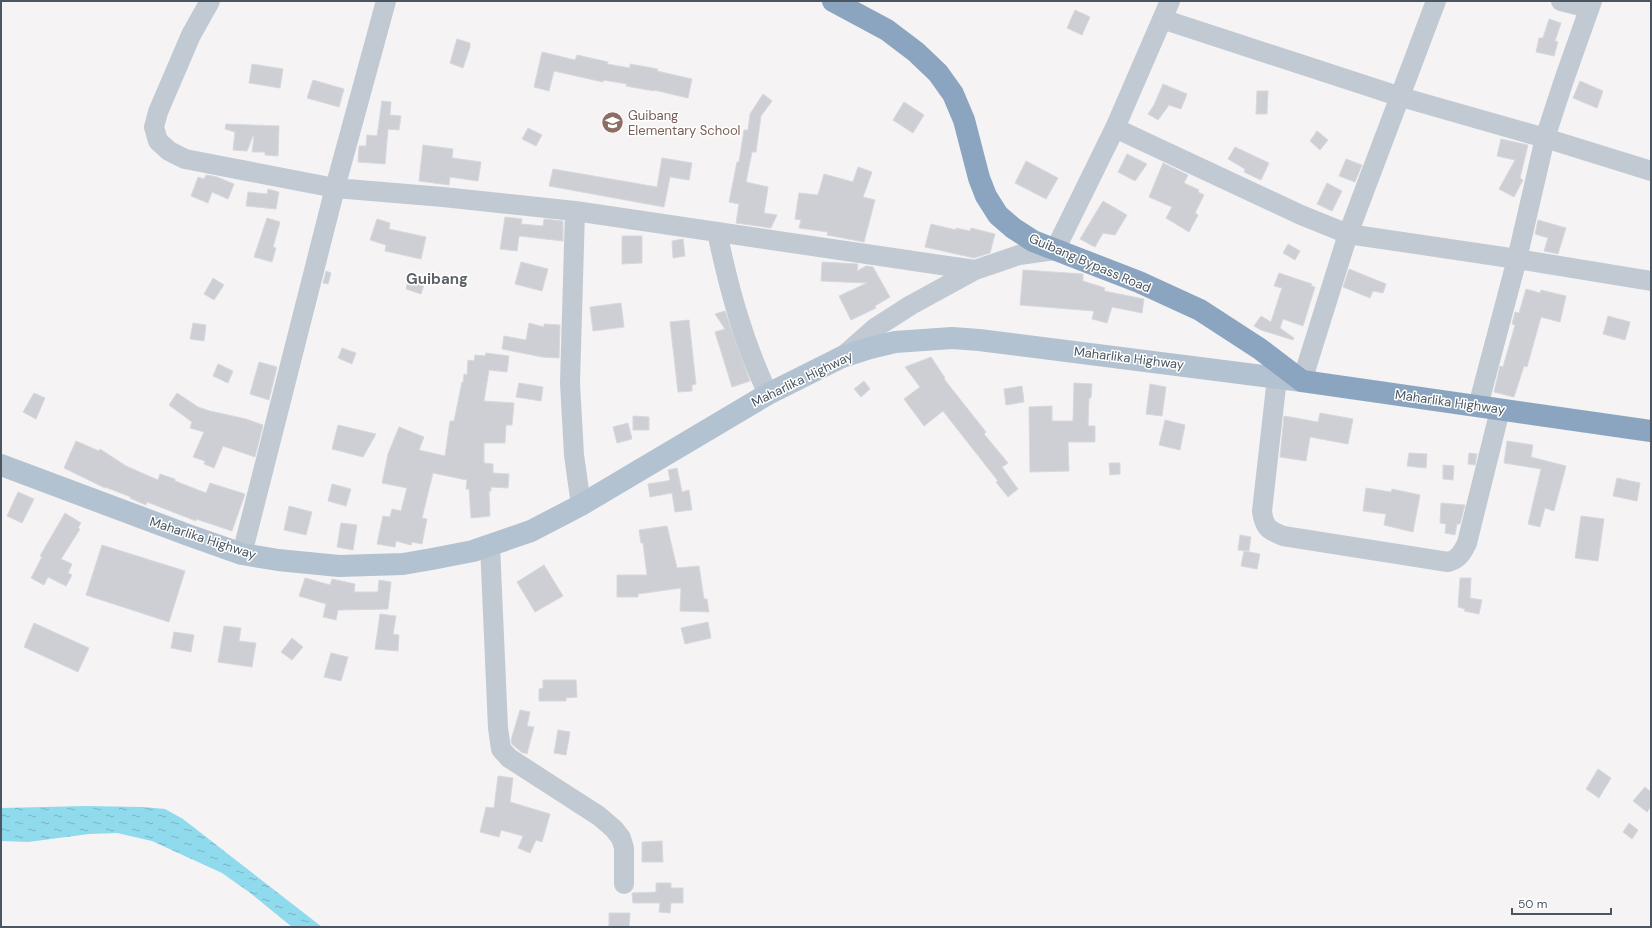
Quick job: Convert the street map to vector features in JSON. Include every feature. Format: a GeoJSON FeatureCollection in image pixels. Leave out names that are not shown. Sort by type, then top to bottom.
{"type":"FeatureCollection","features":[{"type":"Feature","properties":{"kind":"highway","name":"Guibang Bypass Road"},"geometry":{"type":"LineString","coordinates":[[833,1],[887,30],[916,52],[938,73],[953,94],[964,120],[979,178],[986,196],[998,214],[1013,228],[1033,241],[1139,282],[1200,310],[1260,349],[1302,381]]}},
{"type":"Feature","properties":{"kind":"highway","name":"Maharlika Highway"},"geometry":{"type":"LineString","coordinates":[[1302,381],[1651,431]]}},
{"type":"Feature","properties":{"kind":"main road","name":"Maharlika Highway"},"geometry":{"type":"LineString","coordinates":[[1,465],[242,554],[310,564],[339,566],[403,564],[473,551],[531,531],[581,505],[768,394],[842,357],[895,342],[952,338],[979,340],[1302,381]]}},
{"type":"Feature","properties":{"kind":"street"},"geometry":{"type":"LineString","coordinates":[[210,1],[191,35],[158,112],[154,127],[158,141],[169,151],[185,159],[335,188],[443,197],[575,211],[975,270]]}},
{"type":"Feature","properties":{"kind":"street"},"geometry":{"type":"LineString","coordinates":[[242,554],[335,188],[386,1]]}},
{"type":"Feature","properties":{"kind":"street"},"geometry":{"type":"LineString","coordinates":[[842,357],[875,328],[911,305],[975,270],[1019,255],[1055,250],[1115,128],[1170,1]]}},
{"type":"Feature","properties":{"kind":"street"},"geometry":{"type":"LineString","coordinates":[[1302,381],[1348,234],[1436,1]]}},
{"type":"Feature","properties":{"kind":"street"},"geometry":{"type":"LineString","coordinates":[[1478,406],[1517,259],[1545,138],[1590,5],[1561,1]]}},
{"type":"Feature","properties":{"kind":"street"},"geometry":{"type":"LineString","coordinates":[[1162,19],[1401,97],[1545,138],[1651,171]]}},
{"type":"Feature","properties":{"kind":"street"},"geometry":{"type":"LineString","coordinates":[[1115,128],[1301,215],[1348,234],[1517,259],[1651,281]]}},
{"type":"Feature","properties":{"kind":"street"},"geometry":{"type":"LineString","coordinates":[[575,211],[570,383],[574,455],[581,505]]}},
{"type":"Feature","properties":{"kind":"street"},"geometry":{"type":"LineString","coordinates":[[717,232],[735,312],[755,367],[768,394]]}},
{"type":"Feature","properties":{"kind":"street"},"geometry":{"type":"LineString","coordinates":[[1277,378],[1262,511],[1264,522],[1271,531],[1283,536],[1448,562],[1456,560],[1462,553],[1467,543],[1500,410]]}},
{"type":"Feature","properties":{"kind":"street"},"geometry":{"type":"LineString","coordinates":[[490,545],[498,728],[502,750],[509,758],[599,816],[614,829],[621,838],[624,848],[624,884]]}},
{"type":"Feature","properties":{"kind":"water"},"geometry":{"type":"Polygon","coordinates":[[[86,806],[165,809],[183,819],[322,927],[292,927],[249,892],[222,873],[152,841],[117,833],[89,834],[28,842],[1,841],[1,808],[86,806]]]}},
{"type":"Feature","properties":{"kind":"building"},"geometry":{"type":"Polygon","coordinates":[[[1075,10],[1090,17],[1082,35],[1067,28],[1075,10]]]}},
{"type":"Feature","properties":{"kind":"building"},"geometry":{"type":"Polygon","coordinates":[[[1549,19],[1561,23],[1555,41],[1558,42],[1554,56],[1536,52],[1539,38],[1543,38],[1549,19]]]}},
{"type":"Feature","properties":{"kind":"building"},"geometry":{"type":"Polygon","coordinates":[[[457,39],[470,43],[463,68],[450,63],[457,39]]]}},
{"type":"Feature","properties":{"kind":"building"},"geometry":{"type":"Polygon","coordinates":[[[542,52],[575,60],[577,55],[608,62],[607,64],[630,68],[630,64],[658,69],[657,71],[692,79],[688,98],[654,90],[626,86],[627,84],[603,80],[603,82],[554,71],[549,91],[534,87],[542,52]]]}},
{"type":"Feature","properties":{"kind":"building"},"geometry":{"type":"Polygon","coordinates":[[[252,64],[283,69],[280,88],[249,83],[252,64]]]}},
{"type":"Feature","properties":{"kind":"building"},"geometry":{"type":"Polygon","coordinates":[[[313,80],[344,89],[339,107],[307,98],[313,80]]]}},
{"type":"Feature","properties":{"kind":"building"},"geometry":{"type":"Polygon","coordinates":[[[1580,81],[1603,91],[1597,108],[1573,98],[1580,81]]]}},
{"type":"Feature","properties":{"kind":"building"},"geometry":{"type":"Polygon","coordinates":[[[1163,84],[1187,94],[1181,109],[1169,105],[1158,120],[1148,114],[1154,105],[1163,84]]]}},
{"type":"Feature","properties":{"kind":"building"},"geometry":{"type":"Polygon","coordinates":[[[1257,91],[1268,91],[1267,114],[1256,114],[1257,91]]]}},
{"type":"Feature","properties":{"kind":"building"},"geometry":{"type":"Polygon","coordinates":[[[763,94],[772,101],[761,116],[756,152],[752,152],[746,182],[768,187],[764,213],[777,215],[771,228],[736,223],[739,204],[729,202],[737,162],[739,162],[744,130],[748,130],[750,114],[763,94]]]}},
{"type":"Feature","properties":{"kind":"building"},"geometry":{"type":"Polygon","coordinates":[[[382,101],[391,102],[390,115],[401,116],[399,130],[388,129],[385,164],[358,162],[359,146],[366,146],[367,135],[377,136],[382,101]]]}},
{"type":"Feature","properties":{"kind":"building"},"geometry":{"type":"Polygon","coordinates":[[[904,102],[924,115],[913,133],[893,120],[904,102]]]}},
{"type":"Feature","properties":{"kind":"building"},"geometry":{"type":"Polygon","coordinates":[[[226,124],[279,126],[278,156],[265,155],[265,152],[252,152],[253,136],[247,151],[233,150],[235,132],[225,129],[226,124]]]}},
{"type":"Feature","properties":{"kind":"building"},"geometry":{"type":"Polygon","coordinates":[[[528,128],[542,135],[536,146],[522,139],[528,128]]]}},
{"type":"Feature","properties":{"kind":"building"},"geometry":{"type":"Polygon","coordinates":[[[1317,131],[1328,140],[1320,150],[1310,141],[1317,131]]]}},
{"type":"Feature","properties":{"kind":"building"},"geometry":{"type":"Polygon","coordinates":[[[1501,139],[1528,145],[1520,178],[1523,180],[1514,197],[1499,189],[1515,160],[1497,156],[1501,139]]]}},
{"type":"Feature","properties":{"kind":"building"},"geometry":{"type":"Polygon","coordinates":[[[423,145],[453,149],[452,158],[481,162],[478,181],[450,177],[449,185],[419,181],[423,145]]]}},
{"type":"Feature","properties":{"kind":"building"},"geometry":{"type":"Polygon","coordinates":[[[1235,147],[1269,163],[1261,180],[1244,172],[1245,169],[1228,159],[1235,147]]]}},
{"type":"Feature","properties":{"kind":"building"},"geometry":{"type":"Polygon","coordinates":[[[1127,154],[1147,164],[1135,181],[1118,172],[1127,154]]]}},
{"type":"Feature","properties":{"kind":"building"},"geometry":{"type":"Polygon","coordinates":[[[662,158],[692,163],[689,180],[670,177],[664,207],[549,186],[553,169],[657,187],[662,158]]]}},
{"type":"Feature","properties":{"kind":"building"},"geometry":{"type":"Polygon","coordinates":[[[1346,159],[1362,165],[1355,182],[1339,176],[1346,159]]]}},
{"type":"Feature","properties":{"kind":"building"},"geometry":{"type":"Polygon","coordinates":[[[1026,161],[1058,178],[1046,199],[1015,183],[1026,161]]]}},
{"type":"Feature","properties":{"kind":"building"},"geometry":{"type":"Polygon","coordinates":[[[1163,163],[1188,175],[1184,183],[1199,190],[1198,192],[1204,195],[1195,213],[1198,215],[1189,232],[1166,218],[1172,207],[1149,197],[1163,163]]]}},
{"type":"Feature","properties":{"kind":"building"},"geometry":{"type":"Polygon","coordinates":[[[858,167],[872,172],[863,197],[875,200],[864,242],[827,235],[828,232],[799,228],[801,220],[795,219],[799,193],[818,195],[824,174],[853,182],[858,167]]]}},
{"type":"Feature","properties":{"kind":"building"},"geometry":{"type":"Polygon","coordinates":[[[206,175],[217,177],[234,184],[228,199],[212,192],[208,203],[191,196],[198,177],[204,179],[206,175]]]}},
{"type":"Feature","properties":{"kind":"building"},"geometry":{"type":"Polygon","coordinates":[[[1327,183],[1342,191],[1332,211],[1317,204],[1327,183]]]}},
{"type":"Feature","properties":{"kind":"building"},"geometry":{"type":"Polygon","coordinates":[[[268,189],[279,192],[276,209],[246,206],[248,192],[267,194],[268,189]]]}},
{"type":"Feature","properties":{"kind":"building"},"geometry":{"type":"Polygon","coordinates":[[[1103,201],[1127,215],[1115,235],[1103,233],[1095,247],[1080,239],[1103,201]]]}},
{"type":"Feature","properties":{"kind":"building"},"geometry":{"type":"Polygon","coordinates":[[[505,217],[522,219],[521,224],[543,226],[544,219],[563,221],[563,241],[519,236],[517,251],[500,249],[505,217]]]}},
{"type":"Feature","properties":{"kind":"building"},"geometry":{"type":"Polygon","coordinates":[[[267,218],[280,222],[273,247],[276,248],[272,262],[254,257],[267,218]]]}},
{"type":"Feature","properties":{"kind":"building"},"geometry":{"type":"Polygon","coordinates":[[[377,219],[390,223],[389,229],[426,237],[421,259],[385,251],[386,245],[370,240],[377,219]]]}},
{"type":"Feature","properties":{"kind":"building"},"geometry":{"type":"Polygon","coordinates":[[[1538,220],[1566,228],[1558,254],[1544,251],[1548,238],[1535,234],[1538,220]]]}},
{"type":"Feature","properties":{"kind":"building"},"geometry":{"type":"Polygon","coordinates":[[[931,224],[956,230],[956,228],[970,231],[971,228],[995,234],[990,253],[974,258],[925,247],[931,224]]]}},
{"type":"Feature","properties":{"kind":"building"},"geometry":{"type":"Polygon","coordinates":[[[622,236],[642,236],[642,263],[622,264],[622,236]]]}},
{"type":"Feature","properties":{"kind":"building"},"geometry":{"type":"Polygon","coordinates":[[[683,239],[685,256],[673,258],[672,241],[683,239]]]}},
{"type":"Feature","properties":{"kind":"building"},"geometry":{"type":"Polygon","coordinates":[[[1288,244],[1300,251],[1295,260],[1283,253],[1288,244]]]}},
{"type":"Feature","properties":{"kind":"building"},"geometry":{"type":"Polygon","coordinates":[[[521,262],[548,269],[542,291],[515,284],[521,262]]]}},
{"type":"Feature","properties":{"kind":"building"},"geometry":{"type":"Polygon","coordinates":[[[822,262],[858,264],[857,271],[866,266],[873,267],[890,297],[875,306],[876,308],[851,320],[839,296],[867,283],[821,281],[822,262]]]}},
{"type":"Feature","properties":{"kind":"building"},"geometry":{"type":"Polygon","coordinates":[[[1349,269],[1386,284],[1383,293],[1373,291],[1370,298],[1343,287],[1349,269]]]}},
{"type":"Feature","properties":{"kind":"building"},"geometry":{"type":"Polygon","coordinates":[[[1023,270],[1083,274],[1083,281],[1105,288],[1104,291],[1144,299],[1142,313],[1112,307],[1107,323],[1092,319],[1094,311],[1020,305],[1023,270]]]}},
{"type":"Feature","properties":{"kind":"building"},"geometry":{"type":"Polygon","coordinates":[[[326,271],[331,273],[328,284],[323,283],[326,271]]]}},
{"type":"Feature","properties":{"kind":"building"},"geometry":{"type":"Polygon","coordinates":[[[1279,273],[1312,284],[1311,286],[1315,287],[1303,326],[1283,319],[1280,328],[1294,338],[1293,340],[1261,330],[1254,326],[1261,316],[1271,322],[1282,288],[1274,286],[1279,273]]]}},
{"type":"Feature","properties":{"kind":"building"},"geometry":{"type":"Polygon","coordinates":[[[409,277],[425,281],[421,294],[406,289],[409,277]]]}},
{"type":"Feature","properties":{"kind":"building"},"geometry":{"type":"Polygon","coordinates":[[[213,278],[224,285],[214,300],[204,294],[213,278]]]}},
{"type":"Feature","properties":{"kind":"building"},"geometry":{"type":"Polygon","coordinates":[[[1526,289],[1540,293],[1541,290],[1566,296],[1560,322],[1541,317],[1527,367],[1524,366],[1514,397],[1494,392],[1500,366],[1503,367],[1515,325],[1512,324],[1515,312],[1519,313],[1526,289]]]}},
{"type":"Feature","properties":{"kind":"building"},"geometry":{"type":"Polygon","coordinates":[[[621,303],[624,327],[593,331],[590,307],[621,303]]]}},
{"type":"Feature","properties":{"kind":"building"},"geometry":{"type":"Polygon","coordinates":[[[725,311],[750,381],[732,387],[715,332],[725,329],[715,314],[725,311]]]}},
{"type":"Feature","properties":{"kind":"building"},"geometry":{"type":"Polygon","coordinates":[[[1608,316],[1630,322],[1625,340],[1603,334],[1608,316]]]}},
{"type":"Feature","properties":{"kind":"building"},"geometry":{"type":"Polygon","coordinates":[[[689,320],[696,384],[692,385],[692,391],[678,392],[670,322],[689,320]]]}},
{"type":"Feature","properties":{"kind":"building"},"geometry":{"type":"Polygon","coordinates":[[[193,323],[206,325],[204,341],[190,339],[193,323]]]}},
{"type":"Feature","properties":{"kind":"building"},"geometry":{"type":"Polygon","coordinates":[[[529,323],[544,327],[544,324],[560,325],[559,358],[542,357],[502,349],[504,336],[526,340],[529,323]]]}},
{"type":"Feature","properties":{"kind":"building"},"geometry":{"type":"Polygon","coordinates":[[[342,348],[356,353],[352,364],[338,358],[342,348]]]}},
{"type":"Feature","properties":{"kind":"building"},"geometry":{"type":"Polygon","coordinates":[[[486,353],[509,356],[507,372],[489,370],[484,401],[514,403],[512,425],[506,425],[505,443],[484,443],[484,463],[493,464],[493,473],[509,474],[508,488],[491,487],[491,491],[489,491],[490,516],[471,518],[469,489],[466,489],[467,480],[433,473],[422,518],[427,519],[422,544],[412,542],[411,545],[396,541],[395,547],[377,544],[383,516],[390,517],[392,509],[401,511],[407,488],[382,483],[388,454],[399,427],[424,437],[419,450],[445,456],[450,421],[454,421],[464,374],[467,375],[468,360],[474,361],[475,355],[485,356],[486,353]]]}},
{"type":"Feature","properties":{"kind":"building"},"geometry":{"type":"Polygon","coordinates":[[[931,357],[945,378],[944,379],[986,432],[984,434],[1008,463],[1002,467],[1018,489],[1008,497],[996,482],[998,481],[943,411],[924,426],[904,399],[920,387],[905,367],[931,357]]]}},
{"type":"Feature","properties":{"kind":"building"},"geometry":{"type":"Polygon","coordinates":[[[259,362],[277,367],[269,400],[250,394],[259,362]]]}},
{"type":"Feature","properties":{"kind":"building"},"geometry":{"type":"Polygon","coordinates":[[[218,364],[233,371],[228,383],[213,376],[218,364]]]}},
{"type":"Feature","properties":{"kind":"building"},"geometry":{"type":"Polygon","coordinates":[[[864,381],[870,389],[861,397],[854,389],[864,381]]]}},
{"type":"Feature","properties":{"kind":"building"},"geometry":{"type":"Polygon","coordinates":[[[519,383],[543,387],[541,401],[516,397],[519,383]]]}},
{"type":"Feature","properties":{"kind":"building"},"geometry":{"type":"Polygon","coordinates":[[[1074,383],[1092,384],[1091,398],[1089,398],[1088,426],[1095,426],[1095,442],[1068,442],[1069,471],[1030,472],[1029,407],[1052,406],[1052,421],[1073,421],[1074,383]]]}},
{"type":"Feature","properties":{"kind":"building"},"geometry":{"type":"Polygon","coordinates":[[[1150,384],[1166,387],[1162,416],[1146,414],[1150,384]]]}},
{"type":"Feature","properties":{"kind":"building"},"geometry":{"type":"Polygon","coordinates":[[[1022,386],[1024,402],[1006,405],[1004,389],[1022,386]]]}},
{"type":"Feature","properties":{"kind":"building"},"geometry":{"type":"Polygon","coordinates":[[[34,393],[45,398],[36,419],[23,412],[34,393]]]}},
{"type":"Feature","properties":{"kind":"building"},"geometry":{"type":"Polygon","coordinates":[[[177,393],[198,407],[246,419],[263,425],[255,457],[223,446],[214,468],[204,464],[205,461],[193,457],[204,432],[190,428],[192,422],[169,405],[177,393]]]}},
{"type":"Feature","properties":{"kind":"building"},"geometry":{"type":"Polygon","coordinates":[[[1320,413],[1353,419],[1348,444],[1310,437],[1306,461],[1280,457],[1284,416],[1318,422],[1320,413]]]}},
{"type":"Feature","properties":{"kind":"building"},"geometry":{"type":"Polygon","coordinates":[[[633,416],[649,417],[649,430],[633,430],[633,416]]]}},
{"type":"Feature","properties":{"kind":"building"},"geometry":{"type":"Polygon","coordinates":[[[1165,420],[1185,425],[1180,450],[1159,445],[1165,420]]]}},
{"type":"Feature","properties":{"kind":"building"},"geometry":{"type":"Polygon","coordinates":[[[628,423],[632,439],[617,443],[613,427],[628,423]]]}},
{"type":"Feature","properties":{"kind":"building"},"geometry":{"type":"Polygon","coordinates":[[[338,425],[376,434],[363,457],[332,449],[338,425]]]}},
{"type":"Feature","properties":{"kind":"building"},"geometry":{"type":"Polygon","coordinates":[[[76,441],[99,451],[100,449],[126,466],[158,480],[160,474],[206,493],[210,483],[245,494],[232,531],[196,519],[196,521],[147,502],[146,505],[130,498],[131,497],[105,488],[64,468],[76,441]]]}},
{"type":"Feature","properties":{"kind":"building"},"geometry":{"type":"Polygon","coordinates":[[[1507,441],[1533,445],[1531,457],[1566,466],[1554,511],[1545,508],[1540,527],[1528,524],[1541,469],[1504,463],[1507,441]]]}},
{"type":"Feature","properties":{"kind":"building"},"geometry":{"type":"Polygon","coordinates":[[[1409,453],[1427,454],[1426,468],[1407,466],[1409,453]]]}},
{"type":"Feature","properties":{"kind":"building"},"geometry":{"type":"Polygon","coordinates":[[[1469,453],[1477,454],[1475,465],[1468,464],[1469,453]]]}},
{"type":"Feature","properties":{"kind":"building"},"geometry":{"type":"Polygon","coordinates":[[[1109,463],[1120,463],[1120,474],[1110,475],[1109,463]]]}},
{"type":"Feature","properties":{"kind":"building"},"geometry":{"type":"Polygon","coordinates":[[[1443,465],[1454,466],[1453,480],[1443,479],[1443,465]]]}},
{"type":"Feature","properties":{"kind":"building"},"geometry":{"type":"Polygon","coordinates":[[[677,468],[682,492],[689,490],[692,510],[675,512],[672,493],[650,497],[648,484],[670,480],[668,470],[677,468]]]}},
{"type":"Feature","properties":{"kind":"building"},"geometry":{"type":"Polygon","coordinates":[[[1617,478],[1640,483],[1637,501],[1613,496],[1617,478]]]}},
{"type":"Feature","properties":{"kind":"building"},"geometry":{"type":"Polygon","coordinates":[[[332,484],[351,489],[346,506],[328,501],[332,484]]]}},
{"type":"Feature","properties":{"kind":"building"},"geometry":{"type":"Polygon","coordinates":[[[1366,488],[1391,492],[1392,489],[1420,495],[1413,532],[1384,525],[1386,514],[1363,511],[1366,488]]]}},
{"type":"Feature","properties":{"kind":"building"},"geometry":{"type":"Polygon","coordinates":[[[18,492],[34,499],[22,523],[7,516],[18,492]]]}},
{"type":"Feature","properties":{"kind":"building"},"geometry":{"type":"Polygon","coordinates":[[[1441,503],[1465,505],[1460,524],[1457,524],[1455,535],[1445,533],[1446,524],[1440,523],[1441,503]]]}},
{"type":"Feature","properties":{"kind":"building"},"geometry":{"type":"Polygon","coordinates":[[[289,506],[312,512],[306,535],[284,530],[289,506]]]}},
{"type":"Feature","properties":{"kind":"building"},"geometry":{"type":"Polygon","coordinates":[[[65,513],[81,523],[78,528],[80,529],[61,559],[72,564],[68,573],[72,575],[66,586],[48,577],[44,585],[31,578],[42,557],[40,556],[65,513]]]}},
{"type":"Feature","properties":{"kind":"building"},"geometry":{"type":"Polygon","coordinates":[[[1581,516],[1604,519],[1598,561],[1575,558],[1581,516]]]}},
{"type":"Feature","properties":{"kind":"building"},"geometry":{"type":"Polygon","coordinates":[[[341,523],[357,525],[353,550],[337,547],[341,523]]]}},
{"type":"Feature","properties":{"kind":"building"},"geometry":{"type":"Polygon","coordinates":[[[667,526],[677,568],[699,566],[704,599],[707,599],[709,612],[680,611],[681,588],[638,594],[638,597],[617,597],[617,575],[647,575],[643,543],[641,543],[639,530],[667,526]]]}},
{"type":"Feature","properties":{"kind":"building"},"geometry":{"type":"Polygon","coordinates":[[[1240,535],[1251,537],[1249,551],[1238,550],[1240,535]]]}},
{"type":"Feature","properties":{"kind":"building"},"geometry":{"type":"Polygon","coordinates":[[[102,545],[185,571],[169,622],[86,595],[102,545]]]}},
{"type":"Feature","properties":{"kind":"building"},"geometry":{"type":"Polygon","coordinates":[[[1244,551],[1260,554],[1257,569],[1241,566],[1244,551]]]}},
{"type":"Feature","properties":{"kind":"building"},"geometry":{"type":"Polygon","coordinates":[[[544,565],[563,596],[535,612],[517,582],[544,565]]]}},
{"type":"Feature","properties":{"kind":"building"},"geometry":{"type":"Polygon","coordinates":[[[305,578],[330,585],[332,579],[355,584],[354,592],[378,592],[379,580],[391,582],[388,609],[338,610],[336,620],[323,617],[326,604],[299,596],[305,578]]]}},
{"type":"Feature","properties":{"kind":"building"},"geometry":{"type":"Polygon","coordinates":[[[1460,578],[1471,578],[1470,598],[1482,600],[1479,614],[1464,611],[1465,609],[1458,607],[1460,578]]]}},
{"type":"Feature","properties":{"kind":"building"},"geometry":{"type":"Polygon","coordinates":[[[380,614],[396,616],[393,634],[399,635],[398,651],[375,649],[380,614]]]}},
{"type":"Feature","properties":{"kind":"building"},"geometry":{"type":"Polygon","coordinates":[[[708,622],[711,638],[685,644],[681,628],[708,622]]]}},
{"type":"Feature","properties":{"kind":"building"},"geometry":{"type":"Polygon","coordinates":[[[34,623],[89,648],[78,672],[24,647],[34,623]]]}},
{"type":"Feature","properties":{"kind":"building"},"geometry":{"type":"Polygon","coordinates":[[[224,626],[241,628],[239,641],[256,643],[252,667],[218,662],[224,626]]]}},
{"type":"Feature","properties":{"kind":"building"},"geometry":{"type":"Polygon","coordinates":[[[174,632],[194,635],[191,652],[171,648],[174,632]]]}},
{"type":"Feature","properties":{"kind":"building"},"geometry":{"type":"Polygon","coordinates":[[[292,638],[303,647],[292,660],[281,652],[292,638]]]}},
{"type":"Feature","properties":{"kind":"building"},"geometry":{"type":"Polygon","coordinates":[[[331,653],[348,657],[341,681],[324,677],[331,653]]]}},
{"type":"Feature","properties":{"kind":"building"},"geometry":{"type":"Polygon","coordinates":[[[543,680],[576,680],[577,697],[566,698],[566,701],[539,701],[539,689],[543,688],[543,680]]]}},
{"type":"Feature","properties":{"kind":"building"},"geometry":{"type":"Polygon","coordinates":[[[520,710],[530,712],[527,726],[534,727],[527,754],[521,752],[512,744],[511,740],[520,710]]]}},
{"type":"Feature","properties":{"kind":"building"},"geometry":{"type":"Polygon","coordinates":[[[558,730],[570,732],[566,755],[554,753],[558,730]]]}},
{"type":"Feature","properties":{"kind":"building"},"geometry":{"type":"Polygon","coordinates":[[[1598,769],[1611,778],[1599,798],[1586,789],[1598,769]]]}},
{"type":"Feature","properties":{"kind":"building"},"geometry":{"type":"Polygon","coordinates":[[[498,776],[513,778],[510,802],[550,814],[542,842],[536,840],[530,853],[518,848],[523,836],[501,830],[499,837],[480,832],[486,807],[494,808],[498,776]]]}},
{"type":"Feature","properties":{"kind":"building"},"geometry":{"type":"Polygon","coordinates":[[[1645,787],[1651,792],[1651,807],[1647,812],[1633,801],[1645,787]]]}},
{"type":"Feature","properties":{"kind":"building"},"geometry":{"type":"Polygon","coordinates":[[[1629,823],[1638,830],[1632,839],[1623,832],[1629,823]]]}},
{"type":"Feature","properties":{"kind":"building"},"geometry":{"type":"Polygon","coordinates":[[[662,841],[663,862],[642,862],[642,842],[662,841]]]}},
{"type":"Feature","properties":{"kind":"building"},"geometry":{"type":"Polygon","coordinates":[[[656,883],[671,883],[671,888],[683,888],[683,903],[671,903],[670,913],[659,912],[660,903],[633,903],[632,893],[656,892],[656,883]]]}},
{"type":"Feature","properties":{"kind":"building"},"geometry":{"type":"Polygon","coordinates":[[[609,913],[630,913],[629,927],[609,927],[609,913]]]}},
{"type":"Feature","properties":{"kind":"place","name":"Guibang Elementary School"},"geometry":{"type":"Point","coordinates":[612,122]}},
{"type":"Feature","properties":{"kind":"district","name":"Guibang"},"geometry":{"type":"Point","coordinates":[437,279]}}]}
